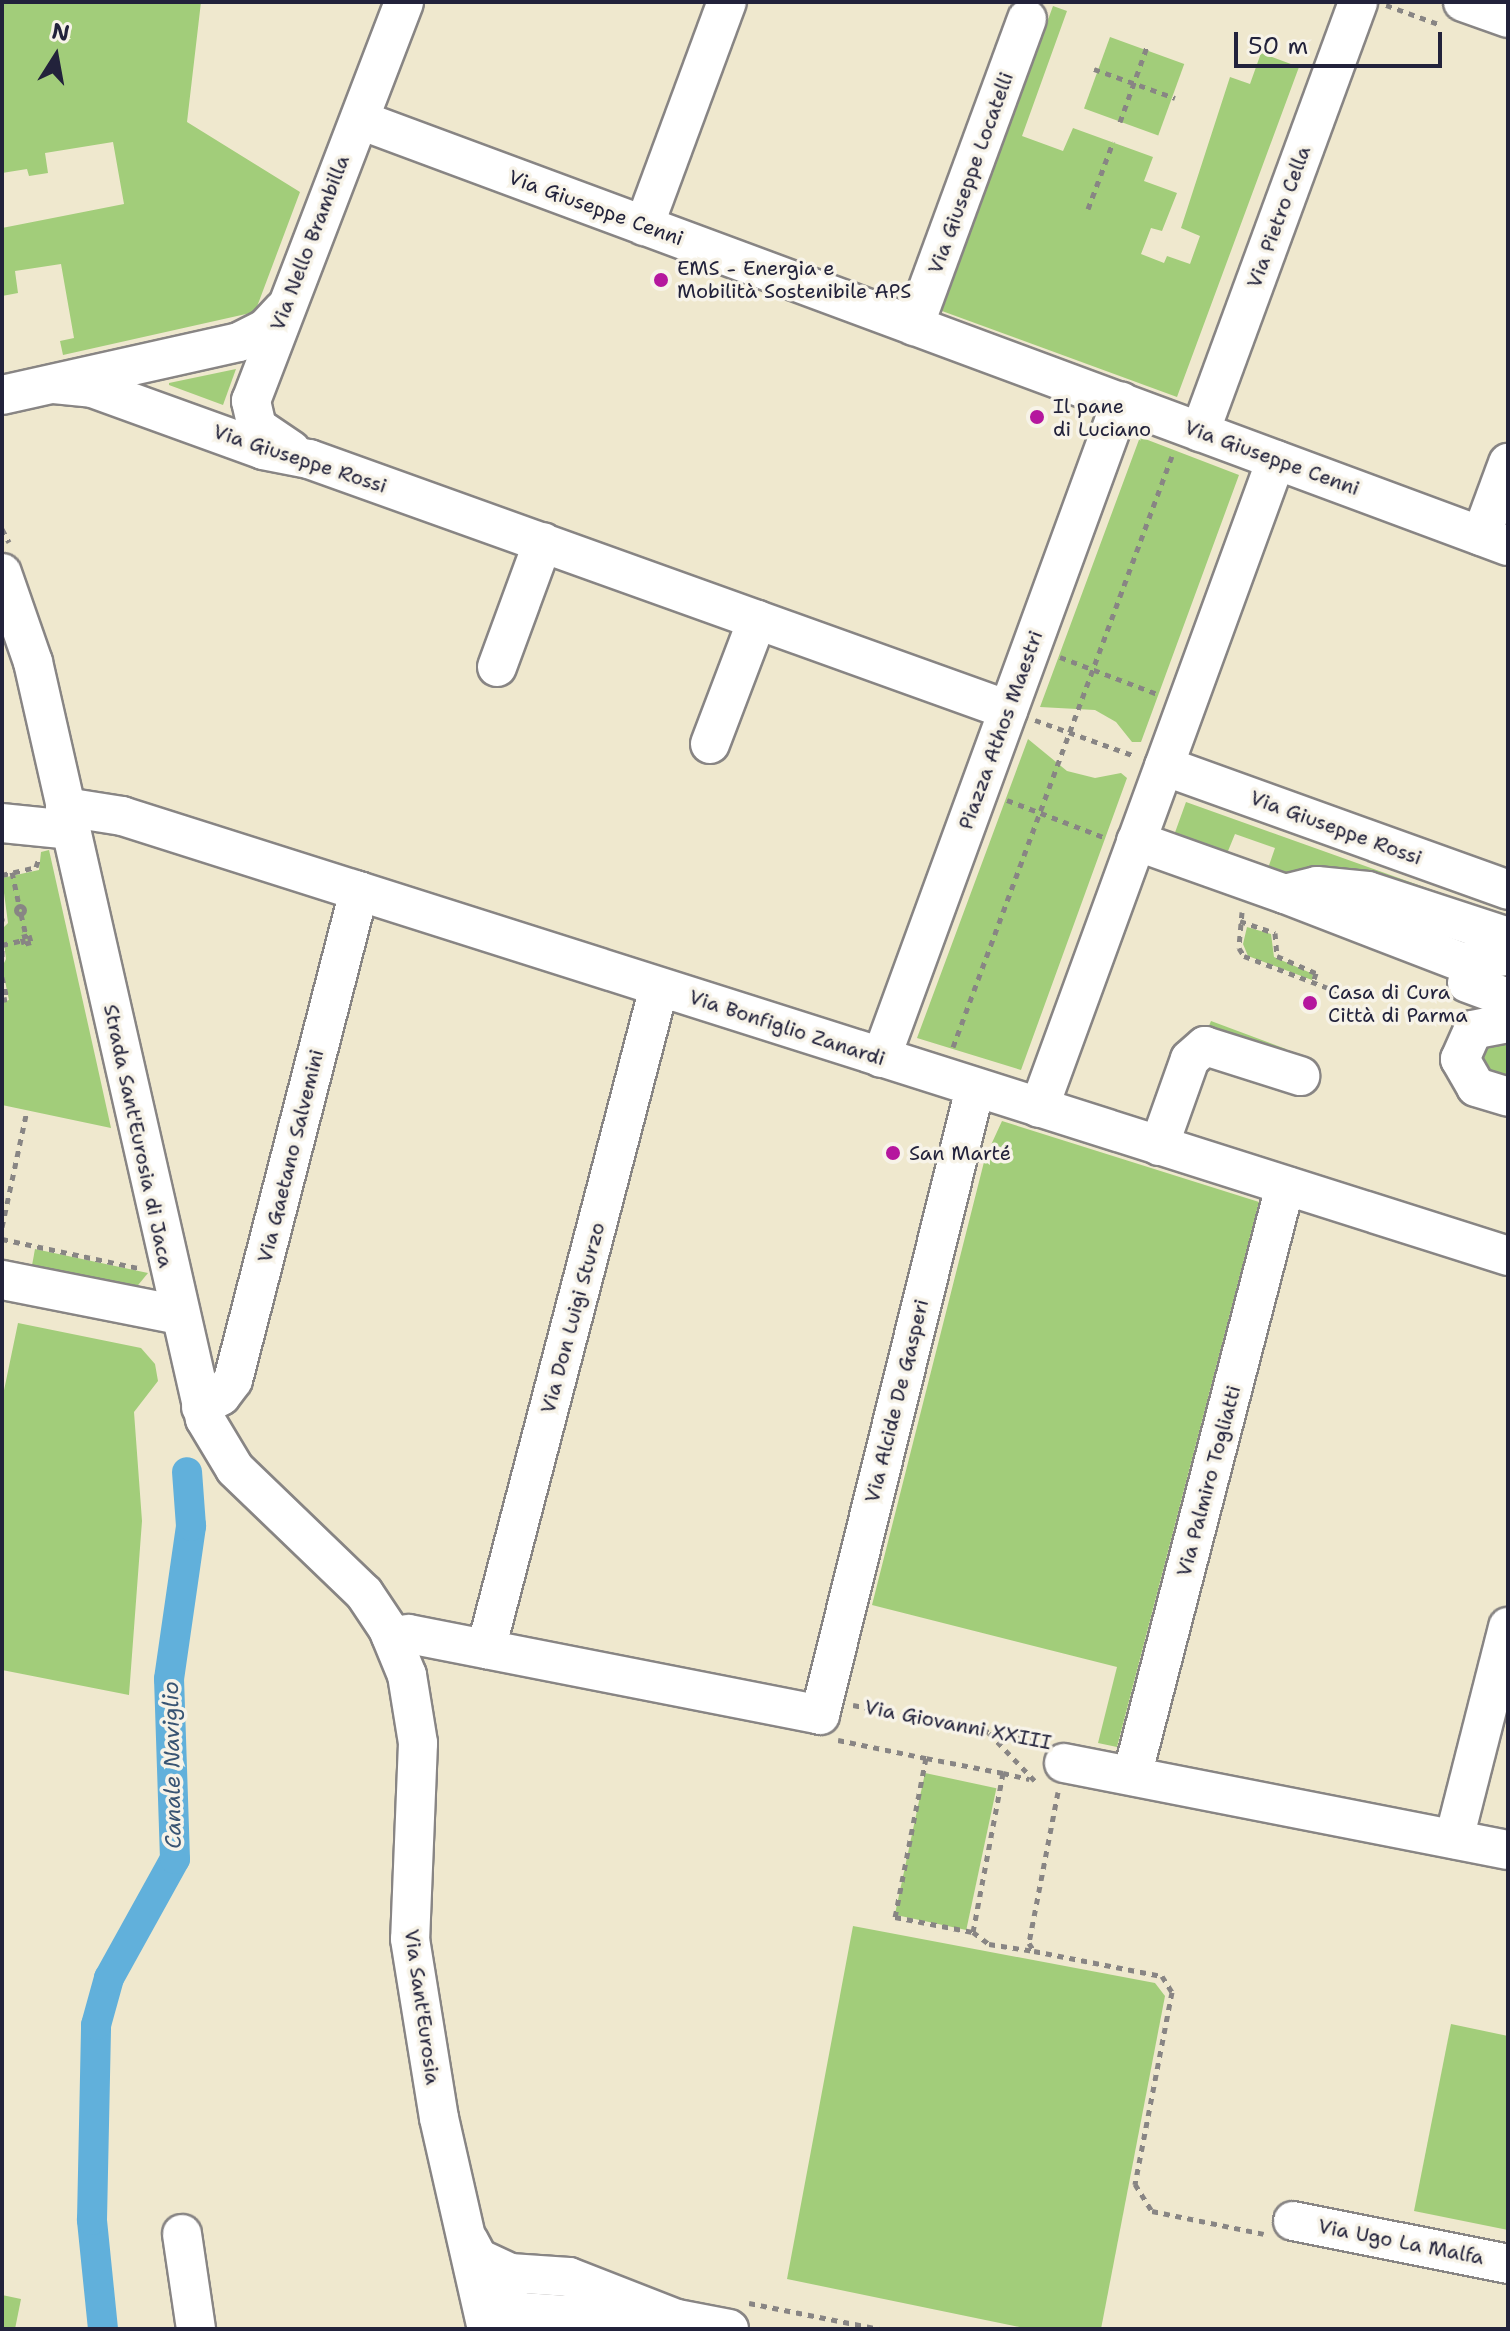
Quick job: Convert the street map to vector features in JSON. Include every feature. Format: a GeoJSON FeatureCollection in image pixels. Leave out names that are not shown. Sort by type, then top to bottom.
{"type":"FeatureCollection","features":[{"type":"Feature","properties":{"kind":"street","name":"Via Nello Brambilla"},"geometry":{"type":"LineString","coordinates":[[309,459],[267,438],[250,407],[341,156],[360,120],[404,2]]}},
{"type":"Feature","properties":{"kind":"street"},"geometry":{"type":"LineString","coordinates":[[644,226],[727,2]]}},
{"type":"Feature","properties":{"kind":"street","name":"Via Pietro Cella"},"geometry":{"type":"LineString","coordinates":[[1188,440],[1358,2]]}},
{"type":"Feature","properties":{"kind":"street"},"geometry":{"type":"LineString","coordinates":[[1463,2],[1508,18]]}},
{"type":"Feature","properties":{"kind":"street","name":"Via Giuseppe Locatelli"},"geometry":{"type":"LineString","coordinates":[[914,326],[1027,19]]}},
{"type":"Feature","properties":{"kind":"street","name":"Via Giuseppe Cenni"},"geometry":{"type":"LineString","coordinates":[[360,120],[1121,402],[1188,440],[1276,460],[1494,541]]}},
{"type":"Feature","properties":{"kind":"street","name":"Via Giuseppe Rossi"},"geometry":{"type":"LineString","coordinates":[[2,395],[244,341],[270,325],[288,300]]}},
{"type":"Feature","properties":{"kind":"street","name":"Via Giuseppe Rossi"},"geometry":{"type":"LineString","coordinates":[[54,384],[92,388],[263,450],[309,459],[1026,717]]}},
{"type":"Feature","properties":{"kind":"street","name":"Piazza Athos Maestri"},"geometry":{"type":"LineString","coordinates":[[881,1058],[1026,717],[1121,402]]}},
{"type":"Feature","properties":{"kind":"street"},"geometry":{"type":"LineString","coordinates":[[1039,1108],[1116,840],[1168,697],[1276,460]]}},
{"type":"Feature","properties":{"kind":"street"},"geometry":{"type":"LineString","coordinates":[[1494,541],[1508,463]]}},
{"type":"Feature","properties":{"kind":"street"},"geometry":{"type":"LineString","coordinates":[[497,667],[543,542]]}},
{"type":"Feature","properties":{"kind":"street","name":"Strada Sant'Eurosia di Jaca"},"geometry":{"type":"LineString","coordinates":[[2,573],[27,638],[201,1407],[227,1460],[364,1593],[391,1636]]}},
{"type":"Feature","properties":{"kind":"street"},"geometry":{"type":"LineString","coordinates":[[710,744],[757,620]]}},
{"type":"Feature","properties":{"kind":"street","name":"Via Giuseppe Rossi"},"geometry":{"type":"LineString","coordinates":[[1145,760],[1508,890]]}},
{"type":"Feature","properties":{"kind":"street","name":"Via Bonfiglio Zanardi"},"geometry":{"type":"LineString","coordinates":[[2,823],[122,816],[881,1058],[970,1072],[1039,1108],[1508,1256]]}},
{"type":"Feature","properties":{"kind":"street"},"geometry":{"type":"LineString","coordinates":[[1116,840],[1263,895],[1461,962],[1508,956]]}},
{"type":"Feature","properties":{"kind":"street"},"geometry":{"type":"LineString","coordinates":[[1263,895],[1317,886],[1368,891],[1508,937]]}},
{"type":"Feature","properties":{"kind":"street","name":"Via Gaetano Salvemini"},"geometry":{"type":"LineString","coordinates":[[201,1407],[221,1396],[233,1380],[359,891]]}},
{"type":"Feature","properties":{"kind":"street"},"geometry":{"type":"LineString","coordinates":[[1263,895],[1295,918],[1375,948]]}},
{"type":"Feature","properties":{"kind":"street"},"geometry":{"type":"LineString","coordinates":[[1467,983],[1508,998]]}},
{"type":"Feature","properties":{"kind":"street","name":"Via Don Luigi Sturzo"},"geometry":{"type":"LineString","coordinates":[[486,1649],[659,987]]}},
{"type":"Feature","properties":{"kind":"street"},"geometry":{"type":"LineString","coordinates":[[1508,1023],[1473,1030],[1460,1059],[1476,1087],[1508,1097]]}},
{"type":"Feature","properties":{"kind":"street"},"geometry":{"type":"LineString","coordinates":[[1159,1146],[1190,1059],[1205,1046],[1300,1076]]}},
{"type":"Feature","properties":{"kind":"street","name":"Via Alcide De Gasperi"},"geometry":{"type":"LineString","coordinates":[[825,1727],[970,1072]]}},
{"type":"Feature","properties":{"kind":"street","name":"Via Palmiro Togliatti"},"geometry":{"type":"LineString","coordinates":[[1132,1776],[1285,1186]]}},
{"type":"Feature","properties":{"kind":"street"},"geometry":{"type":"LineString","coordinates":[[2,1280],[178,1315]]}},
{"type":"Feature","properties":{"kind":"street"},"geometry":{"type":"LineString","coordinates":[[1454,1839],[1508,1627]]}},
{"type":"Feature","properties":{"kind":"street"},"geometry":{"type":"LineString","coordinates":[[391,1636],[409,1634],[486,1649],[825,1727]]}},
{"type":"Feature","properties":{"kind":"street","name":"Via Sant'Eurosia"},"geometry":{"type":"LineString","coordinates":[[391,1636],[411,1689],[418,1743],[410,1939],[439,2118],[488,2329]]}},
{"type":"Feature","properties":{"kind":"street","name":"Via Giovanni XXIII"},"geometry":{"type":"LineString","coordinates":[[1048,1781],[1132,1776],[1508,1850]]}},
{"type":"Feature","properties":{"kind":"street","name":"Via Ugo La Malfa"},"geometry":{"type":"LineString","coordinates":[[1293,2221],[1508,2264]]}},
{"type":"Feature","properties":{"kind":"street"},"geometry":{"type":"LineString","coordinates":[[182,2234],[196,2329]]}},
{"type":"Feature","properties":{"kind":"street"},"geometry":{"type":"LineString","coordinates":[[469,2241],[485,2262],[520,2284]]}},
{"type":"Feature","properties":{"kind":"street"},"geometry":{"type":"LineString","coordinates":[[488,2329],[491,2311],[520,2284],[569,2277],[685,2320]]}},
{"type":"Feature","properties":{"kind":"street"},"geometry":{"type":"LineString","coordinates":[[520,2284],[503,2304],[508,2311],[685,2320],[729,2329]]}},
{"type":"Feature","properties":{"kind":"street"},"geometry":{"type":"LineString","coordinates":[[552,2329],[593,2315]]}},
{"type":"Feature","properties":{"kind":"path"},"geometry":{"type":"LineString","coordinates":[[1399,9],[1401,2]]}},
{"type":"Feature","properties":{"kind":"path"},"geometry":{"type":"LineString","coordinates":[[1120,122],[1148,44]]}},
{"type":"Feature","properties":{"kind":"path"},"geometry":{"type":"LineString","coordinates":[[1094,69],[1175,98]]}},
{"type":"Feature","properties":{"kind":"path"},"geometry":{"type":"LineString","coordinates":[[1088,209],[1113,142]]}},
{"type":"Feature","properties":{"kind":"path"},"geometry":{"type":"LineString","coordinates":[[951,1052],[1093,669],[1188,440]]}},
{"type":"Feature","properties":{"kind":"path"},"geometry":{"type":"LineString","coordinates":[[1051,668],[1061,640]]}},
{"type":"Feature","properties":{"kind":"path"},"geometry":{"type":"LineString","coordinates":[[1055,655],[1168,697]]}},
{"type":"Feature","properties":{"kind":"path"},"geometry":{"type":"LineString","coordinates":[[1026,717],[1145,760]]}},
{"type":"Feature","properties":{"kind":"path"},"geometry":{"type":"LineString","coordinates":[[997,812],[1007,785]]}},
{"type":"Feature","properties":{"kind":"path"},"geometry":{"type":"LineString","coordinates":[[1002,798],[1116,840]]}},
{"type":"Feature","properties":{"kind":"path"},"geometry":{"type":"LineString","coordinates":[[2,875],[36,867],[37,849]]}},
{"type":"Feature","properties":{"kind":"path"},"geometry":{"type":"LineString","coordinates":[[2,962],[2,947],[24,938],[21,914],[15,910],[19,905],[12,872]]}},
{"type":"Feature","properties":{"kind":"path"},"geometry":{"type":"LineString","coordinates":[[1263,895],[1240,921],[1239,948],[1244,956],[1357,999]]}},
{"type":"Feature","properties":{"kind":"path"},"geometry":{"type":"LineString","coordinates":[[1240,921],[1275,933],[1277,956],[1316,973],[1313,982]]}},
{"type":"Feature","properties":{"kind":"path"},"geometry":{"type":"LineString","coordinates":[[2,977],[7,999],[2,1000]]}},
{"type":"Feature","properties":{"kind":"path"},"geometry":{"type":"LineString","coordinates":[[939,1048],[951,1052],[970,1072]]}},
{"type":"Feature","properties":{"kind":"path"},"geometry":{"type":"LineString","coordinates":[[2,1227],[26,1115]]}},
{"type":"Feature","properties":{"kind":"path","name":"Via Giovanni XXIII"},"geometry":{"type":"LineString","coordinates":[[825,1727],[844,1703],[1067,1747],[1048,1781]]}},
{"type":"Feature","properties":{"kind":"path"},"geometry":{"type":"LineString","coordinates":[[825,1727],[926,1758],[1048,1781]]}},
{"type":"Feature","properties":{"kind":"path"},"geometry":{"type":"LineString","coordinates":[[986,1731],[1048,1781],[1056,1805],[1029,1943],[1034,1951]]}},
{"type":"Feature","properties":{"kind":"path"},"geometry":{"type":"LineString","coordinates":[[926,1758],[895,1917],[973,1932],[989,1944],[1162,1976],[1172,1992],[1135,2184],[1152,2211],[1290,2239],[1293,2221]]}},
{"type":"Feature","properties":{"kind":"path"},"geometry":{"type":"LineString","coordinates":[[973,1932],[1003,1773]]}},
{"type":"Feature","properties":{"kind":"path"},"geometry":{"type":"LineString","coordinates":[[1048,1781],[1056,1805]]}},
{"type":"Feature","properties":{"kind":"green space"},"geometry":{"type":"Polygon","coordinates":[[[2,2],[201,2],[187,122],[300,192],[255,312],[63,355],[60,341],[74,338],[61,264],[15,271],[18,293],[2,296],[2,228],[124,204],[113,142],[45,153],[48,173],[29,176],[27,169],[2,173],[2,2]]]}},
{"type":"Feature","properties":{"kind":"green space"},"geometry":{"type":"Polygon","coordinates":[[[1053,6],[1067,11],[1022,136],[1063,151],[1073,128],[1153,157],[1144,181],[1177,193],[1162,231],[1151,228],[1141,254],[1164,263],[1167,256],[1190,264],[1200,236],[1181,228],[1230,77],[1250,84],[1261,53],[1299,67],[1177,397],[942,311],[1053,6]]]}},
{"type":"Feature","properties":{"kind":"green space"},"geometry":{"type":"Polygon","coordinates":[[[1110,37],[1184,64],[1158,135],[1084,108],[1110,37]]]}},
{"type":"Feature","properties":{"kind":"green space"},"geometry":{"type":"Polygon","coordinates":[[[236,369],[223,405],[169,385],[169,383],[236,369]]]}},
{"type":"Feature","properties":{"kind":"green space"},"geometry":{"type":"Polygon","coordinates":[[[1140,437],[1239,475],[1141,742],[1132,742],[1116,722],[1095,710],[1040,707],[1140,437]]]}},
{"type":"Feature","properties":{"kind":"green space"},"geometry":{"type":"Polygon","coordinates":[[[1028,739],[1067,771],[1095,778],[1121,773],[1127,778],[1021,1070],[917,1038],[1028,739]]]}},
{"type":"Feature","properties":{"kind":"green space"},"geometry":{"type":"Polygon","coordinates":[[[1186,802],[1508,917],[1508,926],[1360,881],[1267,871],[1275,848],[1235,834],[1226,856],[1173,838],[1186,802]]]}},
{"type":"Feature","properties":{"kind":"green space"},"geometry":{"type":"Polygon","coordinates":[[[49,850],[111,1128],[2,1105],[2,1002],[9,1000],[2,967],[6,959],[2,929],[8,923],[2,878],[39,870],[41,852],[49,850]]]}},
{"type":"Feature","properties":{"kind":"green space"},"geometry":{"type":"Polygon","coordinates":[[[1247,927],[1271,934],[1274,957],[1313,974],[1312,980],[1248,956],[1243,944],[1247,927]]]}},
{"type":"Feature","properties":{"kind":"green space"},"geometry":{"type":"Polygon","coordinates":[[[1211,1021],[1286,1049],[1269,1057],[1206,1033],[1211,1021]]]}},
{"type":"Feature","properties":{"kind":"green space"},"geometry":{"type":"Polygon","coordinates":[[[1508,1030],[1508,1087],[1466,1058],[1508,1030]]]}},
{"type":"Feature","properties":{"kind":"green space"},"geometry":{"type":"Polygon","coordinates":[[[1002,1121],[1259,1202],[1117,1747],[1098,1743],[1117,1667],[872,1605],[985,1158],[1002,1121]]]}},
{"type":"Feature","properties":{"kind":"green space"},"geometry":{"type":"Polygon","coordinates":[[[35,1249],[148,1273],[134,1290],[31,1271],[35,1249]]]}},
{"type":"Feature","properties":{"kind":"green space"},"geometry":{"type":"Polygon","coordinates":[[[18,1323],[141,1348],[155,1364],[158,1381],[134,1412],[142,1521],[129,1695],[2,1670],[2,1400],[18,1323]]]}},
{"type":"Feature","properties":{"kind":"green space"},"geometry":{"type":"Polygon","coordinates":[[[925,1773],[996,1788],[966,1930],[895,1915],[925,1773]]]}},
{"type":"Feature","properties":{"kind":"green space"},"geometry":{"type":"Polygon","coordinates":[[[853,1926],[1155,1983],[1165,1996],[1101,2329],[1029,2329],[787,2279],[853,1926]]]}},
{"type":"Feature","properties":{"kind":"green space"},"geometry":{"type":"Polygon","coordinates":[[[1451,2024],[1508,2036],[1508,2230],[1414,2211],[1451,2024]]]}},
{"type":"Feature","properties":{"kind":"green space"},"geometry":{"type":"Polygon","coordinates":[[[2,2295],[21,2299],[15,2329],[2,2329],[2,2295]]]}},
{"type":"Feature","properties":{"kind":"waterway","name":"Canale Naviglio"},"geometry":{"type":"LineString","coordinates":[[103,2329],[92,2220],[96,2025],[109,1978],[175,1859],[169,1679],[191,1526],[187,1472]]}},
{"type":"Feature","properties":{"kind":"place","name":"EMS - Energia e Mobilità Sostenibile APS"},"geometry":{"type":"Point","coordinates":[661,280]}},
{"type":"Feature","properties":{"kind":"place","name":"Il pane di Luciano"},"geometry":{"type":"Point","coordinates":[1037,417]}},
{"type":"Feature","properties":{"kind":"place","name":"Casa di Cura Città di Parma"},"geometry":{"type":"Point","coordinates":[1310,1003]}},
{"type":"Feature","properties":{"kind":"place","name":"San Marté"},"geometry":{"type":"Point","coordinates":[893,1153]}}]}
